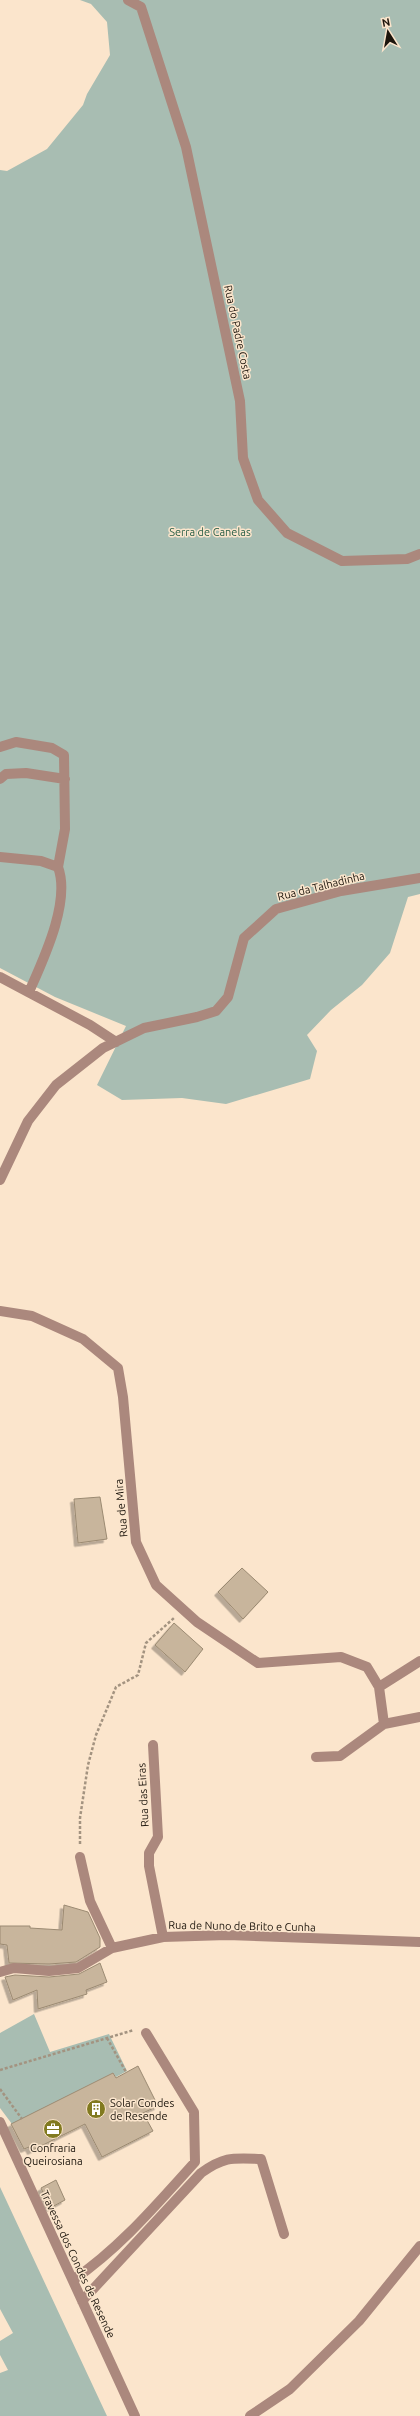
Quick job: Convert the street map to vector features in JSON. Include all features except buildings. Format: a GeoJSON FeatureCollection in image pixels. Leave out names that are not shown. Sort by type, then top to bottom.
{"type":"FeatureCollection","features":[{"type":"Feature","properties":{"kind":"street","name":"Rua do Padre Costa"},"geometry":{"type":"LineString","coordinates":[[128,0],[141,7],[186,147],[240,401],[243,458],[258,500],[286,533],[342,561],[406,559],[420,554]]}},
{"type":"Feature","properties":{"kind":"street"},"geometry":{"type":"LineString","coordinates":[[0,747],[16,742],[52,748],[64,755],[65,829],[58,867],[60,874],[60,902],[47,951],[29,992]]}},
{"type":"Feature","properties":{"kind":"street"},"geometry":{"type":"LineString","coordinates":[[0,779],[6,774],[26,773],[65,779]]}},
{"type":"Feature","properties":{"kind":"street"},"geometry":{"type":"LineString","coordinates":[[0,857],[41,861],[58,867]]}},
{"type":"Feature","properties":{"kind":"street","name":"Rua da Talhadinha"},"geometry":{"type":"LineString","coordinates":[[0,1180],[28,1122],[56,1085],[103,1048],[144,1028],[197,1017],[216,1010],[228,997],[244,938],[276,909],[341,891],[420,878]]}},
{"type":"Feature","properties":{"kind":"street"},"geometry":{"type":"LineString","coordinates":[[0,977],[116,1042]]}},
{"type":"Feature","properties":{"kind":"street","name":"Rua de Mira"},"geometry":{"type":"LineString","coordinates":[[0,1311],[32,1316],[83,1339],[118,1368],[123,1397],[136,1542],[156,1585],[197,1622],[258,1663],[341,1658],[367,1667],[379,1687]]}},
{"type":"Feature","properties":{"kind":"street"},"geometry":{"type":"LineString","coordinates":[[384,1724],[379,1687],[420,1661]]}},
{"type":"Feature","properties":{"kind":"street"},"geometry":{"type":"LineString","coordinates":[[316,1757],[340,1756],[384,1724],[420,1717]]}},
{"type":"Feature","properties":{"kind":"street","name":"Rua das Eiras"},"geometry":{"type":"LineString","coordinates":[[153,1745],[158,1837],[149,1853],[149,1866],[163,1937]]}},
{"type":"Feature","properties":{"kind":"street"},"geometry":{"type":"LineString","coordinates":[[80,1857],[90,1901],[112,1948]]}},
{"type":"Feature","properties":{"kind":"street","name":"Rua de Nuno de Brito e Cunha"},"geometry":{"type":"LineString","coordinates":[[0,1972],[14,1968],[49,1971],[78,1968],[112,1948],[163,1937],[227,1935],[420,1942]]}},
{"type":"Feature","properties":{"kind":"street"},"geometry":{"type":"LineString","coordinates":[[73,2280],[94,2266],[142,2220],[195,2162],[194,2112],[141,2031]]}},
{"type":"Feature","properties":{"kind":"street","name":"Travessa dos Condes de Resende"},"geometry":{"type":"LineString","coordinates":[[0,2122],[3,2133],[73,2280],[135,2416]]}},
{"type":"Feature","properties":{"kind":"street"},"geometry":{"type":"LineString","coordinates":[[82,2301],[201,2173],[218,2161],[235,2158],[261,2159],[284,2234]]}},
{"type":"Feature","properties":{"kind":"street"},"geometry":{"type":"LineString","coordinates":[[250,2416],[290,2389],[359,2321],[420,2246]]}},
{"type":"Feature","properties":{"kind":"path"},"geometry":{"type":"LineString","coordinates":[[80,1857],[80,1818],[88,1765],[96,1735],[116,1687],[138,1675],[146,1643],[183,1610]]}},
{"type":"Feature","properties":{"kind":"path"},"geometry":{"type":"LineString","coordinates":[[0,2070],[107,2038],[141,2031]]}},
{"type":"Feature","properties":{"kind":"path"},"geometry":{"type":"LineString","coordinates":[[107,2038],[126,2072]]}},
{"type":"Feature","properties":{"kind":"path"},"geometry":{"type":"LineString","coordinates":[[0,2089],[22,2119]]}},
{"type":"Feature","properties":{"kind":"green space","name":"Serra de Canelas"},"geometry":{"type":"Polygon","coordinates":[[[80,0],[420,0],[420,894],[408,897],[390,953],[362,985],[331,1010],[307,1035],[317,1051],[310,1079],[226,1104],[182,1098],[122,1100],[97,1085],[126,1026],[55,997],[0,968],[0,170],[7,171],[47,149],[83,105],[87,94],[110,55],[107,22],[91,4],[80,0]]]}},
{"type":"Feature","properties":{"kind":"green space"},"geometry":{"type":"Polygon","coordinates":[[[34,2014],[50,2052],[109,2034],[127,2071],[116,2077],[113,2073],[12,2124],[0,2108],[0,2033],[34,2014]]]}},
{"type":"Feature","properties":{"kind":"green space"},"geometry":{"type":"Polygon","coordinates":[[[0,2187],[107,2416],[0,2416],[0,2373],[8,2370],[0,2355],[0,2341],[13,2333],[0,2309],[0,2187]]]}},
{"type":"Feature","properties":{"kind":"place","name":"Solar Condes de Resende"},"geometry":{"type":"Point","coordinates":[96,2109]}},
{"type":"Feature","properties":{"kind":"place","name":"Confraria Queirosiana"},"geometry":{"type":"Point","coordinates":[53,2129]}}]}
